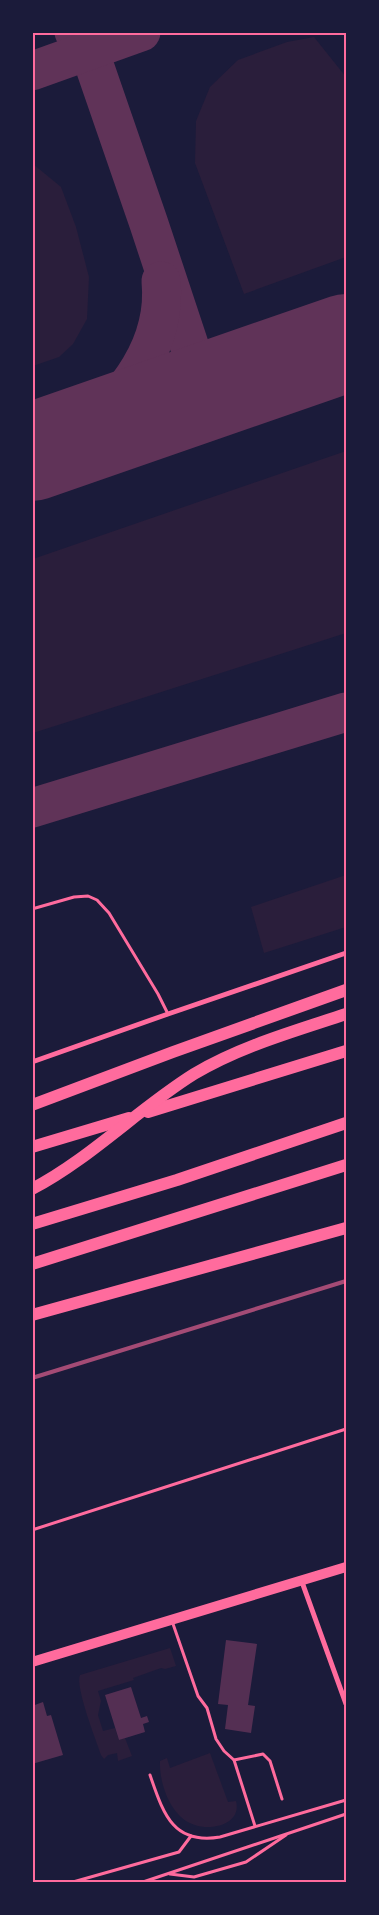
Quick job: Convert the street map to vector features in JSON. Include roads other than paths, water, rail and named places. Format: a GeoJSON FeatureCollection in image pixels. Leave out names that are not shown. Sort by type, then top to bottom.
{"type":"FeatureCollection","features":[{"type":"Feature","properties":{"kind":"highway"},"geometry":{"type":"LineString","coordinates":[[32,1105],[346,990]]}},
{"type":"Feature","properties":{"kind":"highway"},"geometry":{"type":"LineString","coordinates":[[32,1189],[61,1172],[171,1090],[207,1067],[247,1048],[346,1014]]}},
{"type":"Feature","properties":{"kind":"highway"},"geometry":{"type":"LineString","coordinates":[[32,1147],[346,1051]]}},
{"type":"Feature","properties":{"kind":"highway"},"geometry":{"type":"LineString","coordinates":[[32,1224],[177,1180],[346,1123]]}},
{"type":"Feature","properties":{"kind":"highway"},"geometry":{"type":"LineString","coordinates":[[32,1264],[346,1165]]}},
{"type":"Feature","properties":{"kind":"highway"},"geometry":{"type":"LineString","coordinates":[[32,1315],[346,1228]]}},
{"type":"Feature","properties":{"kind":"main road"},"geometry":{"type":"LineString","coordinates":[[32,1662],[302,1582],[346,1567]]}},
{"type":"Feature","properties":{"kind":"street"},"geometry":{"type":"LineString","coordinates":[[32,1062],[346,953]]}},
{"type":"Feature","properties":{"kind":"street"},"geometry":{"type":"LineString","coordinates":[[302,1582],[346,1704]]}},
{"type":"Feature","properties":{"kind":"lane"},"geometry":{"type":"LineString","coordinates":[[32,910],[74,896],[88,896],[98,900],[109,913],[168,1014]]}},
{"type":"Feature","properties":{"kind":"lane"},"geometry":{"type":"LineString","coordinates":[[32,1530],[346,1429]]}},
{"type":"Feature","properties":{"kind":"lane"},"geometry":{"type":"LineString","coordinates":[[172,1621],[198,1696],[206,1708],[216,1739],[224,1751],[234,1760],[255,1826]]}},
{"type":"Feature","properties":{"kind":"lane"},"geometry":{"type":"LineString","coordinates":[[234,1760],[263,1754],[270,1761],[282,1798]]}},
{"type":"Feature","properties":{"kind":"lane"},"geometry":{"type":"LineString","coordinates":[[150,1775],[168,1819],[181,1833],[206,1840],[346,1800]]}},
{"type":"Feature","properties":{"kind":"lane"},"geometry":{"type":"LineString","coordinates":[[143,1882],[346,1814]]}},
{"type":"Feature","properties":{"kind":"lane"},"geometry":{"type":"LineString","coordinates":[[167,1874],[194,1877],[246,1862],[289,1833]]}},
{"type":"Feature","properties":{"kind":"lane"},"geometry":{"type":"LineString","coordinates":[[73,1882],[179,1852],[191,1836]]}},
{"type":"Feature","properties":{"kind":"railway"},"geometry":{"type":"LineString","coordinates":[[32,1378],[346,1281]]}}]}
